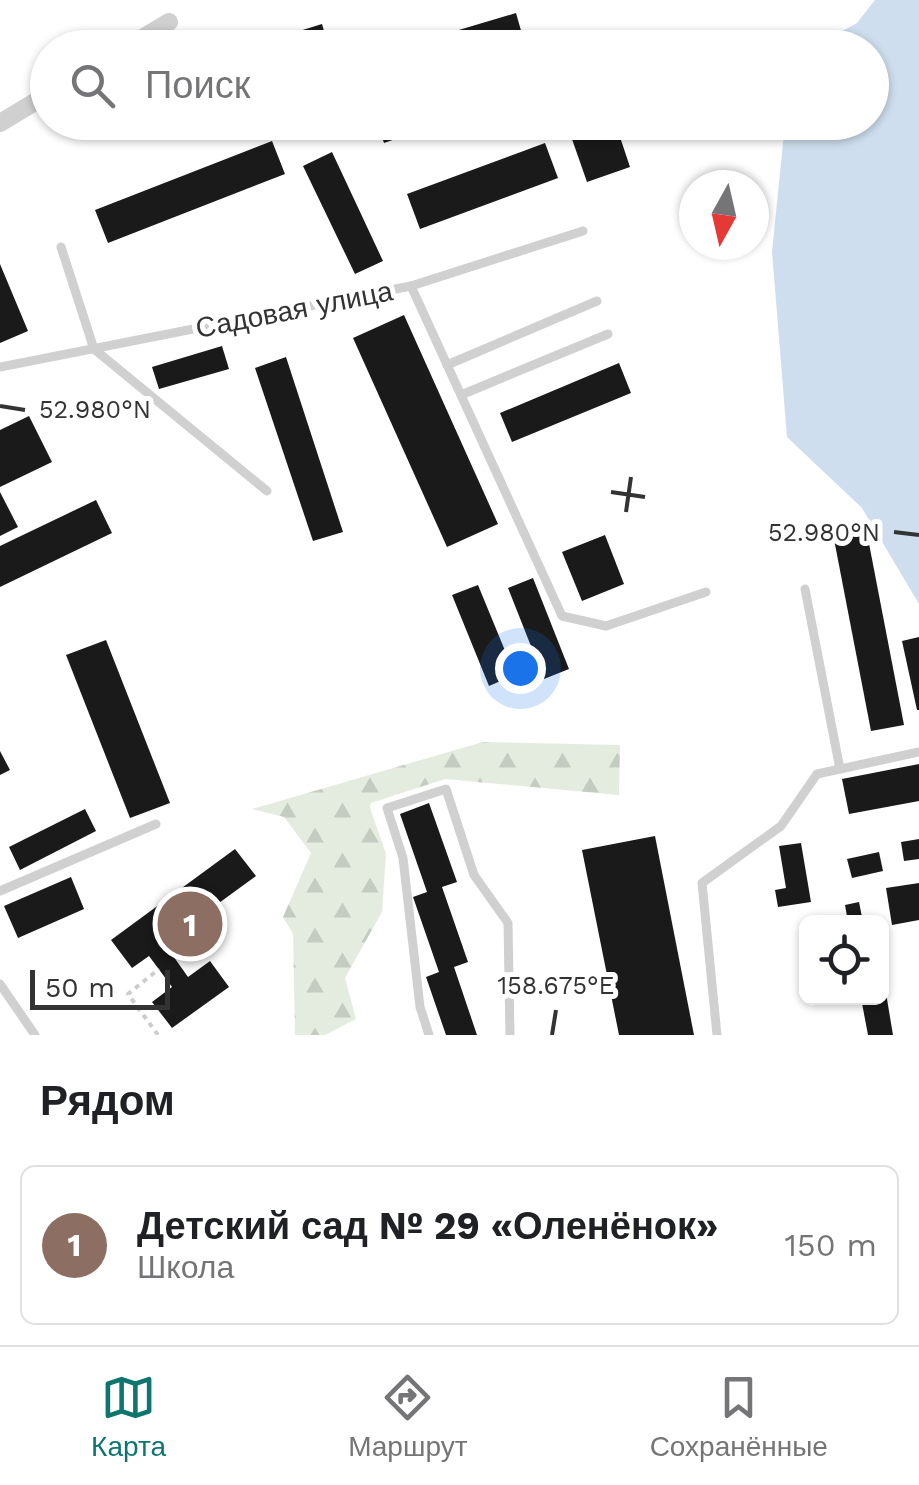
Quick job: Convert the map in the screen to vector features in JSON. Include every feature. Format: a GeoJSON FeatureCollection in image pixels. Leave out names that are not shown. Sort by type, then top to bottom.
{"type":"FeatureCollection","features":[{"type":"Feature","properties":{"kind":"street"},"geometry":{"type":"LineString","coordinates":[[156,30],[169,22]]}},
{"type":"Feature","properties":{"kind":"street"},"geometry":{"type":"LineString","coordinates":[[0,122],[30,104]]}},
{"type":"Feature","properties":{"kind":"lane","name":"Садовая улица"},"geometry":{"type":"LineString","coordinates":[[0,367],[411,286],[583,231]]}},
{"type":"Feature","properties":{"kind":"lane"},"geometry":{"type":"LineString","coordinates":[[61,247],[94,349],[267,491]]}},
{"type":"Feature","properties":{"kind":"lane"},"geometry":{"type":"LineString","coordinates":[[411,286],[562,616],[606,626],[706,592]]}},
{"type":"Feature","properties":{"kind":"lane"},"geometry":{"type":"LineString","coordinates":[[447,365],[597,301]]}},
{"type":"Feature","properties":{"kind":"lane"},"geometry":{"type":"LineString","coordinates":[[461,395],[608,334]]}},
{"type":"Feature","properties":{"kind":"lane"},"geometry":{"type":"LineString","coordinates":[[806,589],[840,769]]}},
{"type":"Feature","properties":{"kind":"lane"},"geometry":{"type":"LineString","coordinates":[[717,1035],[702,882],[781,826],[817,774],[919,752]]}},
{"type":"Feature","properties":{"kind":"lane"},"geometry":{"type":"LineString","coordinates":[[429,1035],[420,1007],[403,858],[387,808],[446,789],[474,875],[508,924],[510,1035]]}},
{"type":"Feature","properties":{"kind":"lane"},"geometry":{"type":"LineString","coordinates":[[0,891],[156,824]]}},
{"type":"Feature","properties":{"kind":"lane"},"geometry":{"type":"LineString","coordinates":[[0,984],[35,1035]]}},
{"type":"Feature","properties":{"kind":"path"},"geometry":{"type":"LineString","coordinates":[[158,1035],[128,994],[159,970]]}},
{"type":"Feature","properties":{"kind":"green space"},"geometry":{"type":"Polygon","coordinates":[[[483,742],[620,745],[619,795],[445,779],[371,803],[386,854],[382,912],[345,978],[356,1019],[325,1035],[295,1035],[293,934],[283,917],[311,853],[284,817],[252,809],[483,742]]]}},
{"type":"Feature","properties":{"kind":"water"},"geometry":{"type":"Polygon","coordinates":[[[875,0],[919,0],[919,604],[862,508],[787,437],[772,252],[783,140],[889,140],[889,30],[844,30],[857,23],[875,0]]]}},
{"type":"Feature","properties":{"kind":"building"},"geometry":{"type":"Polygon","coordinates":[[[516,13],[521,30],[459,30],[516,13]]]}},
{"type":"Feature","properties":{"kind":"building"},"geometry":{"type":"Polygon","coordinates":[[[322,24],[324,30],[303,30],[322,24]]]}},
{"type":"Feature","properties":{"kind":"building"},"geometry":{"type":"Polygon","coordinates":[[[572,140],[621,140],[630,167],[587,182],[572,140]]]}},
{"type":"Feature","properties":{"kind":"building"},"geometry":{"type":"Polygon","coordinates":[[[272,141],[285,174],[108,243],[95,210],[272,141]]]}},
{"type":"Feature","properties":{"kind":"building"},"geometry":{"type":"Polygon","coordinates":[[[545,143],[558,178],[420,229],[407,194],[545,143]]]}},
{"type":"Feature","properties":{"kind":"building"},"geometry":{"type":"Polygon","coordinates":[[[332,152],[383,261],[355,274],[303,166],[332,152]]]}},
{"type":"Feature","properties":{"kind":"building"},"geometry":{"type":"Polygon","coordinates":[[[0,264],[28,331],[0,343],[0,264]]]}},
{"type":"Feature","properties":{"kind":"building"},"geometry":{"type":"Polygon","coordinates":[[[404,315],[498,524],[447,547],[353,338],[404,315]]]}},
{"type":"Feature","properties":{"kind":"building"},"geometry":{"type":"Polygon","coordinates":[[[222,346],[229,369],[159,389],[152,367],[222,346]]]}},
{"type":"Feature","properties":{"kind":"building"},"geometry":{"type":"Polygon","coordinates":[[[286,357],[343,532],[313,541],[255,368],[286,357]]]}},
{"type":"Feature","properties":{"kind":"building"},"geometry":{"type":"Polygon","coordinates":[[[619,363],[631,393],[512,442],[500,413],[619,363]]]}},
{"type":"Feature","properties":{"kind":"building"},"geometry":{"type":"Polygon","coordinates":[[[29,416],[52,462],[0,487],[0,430],[29,416]]]}},
{"type":"Feature","properties":{"kind":"building"},"geometry":{"type":"Polygon","coordinates":[[[0,492],[18,527],[0,536],[0,492]]]}},
{"type":"Feature","properties":{"kind":"building"},"geometry":{"type":"Polygon","coordinates":[[[96,500],[112,533],[0,587],[0,546],[96,500]]]}},
{"type":"Feature","properties":{"kind":"building"},"geometry":{"type":"Polygon","coordinates":[[[866,528],[904,725],[871,731],[833,534],[866,528]]]}},
{"type":"Feature","properties":{"kind":"building"},"geometry":{"type":"Polygon","coordinates":[[[605,535],[624,584],[582,601],[562,552],[605,535]]]}},
{"type":"Feature","properties":{"kind":"building"},"geometry":{"type":"Polygon","coordinates":[[[533,578],[569,669],[544,679],[508,588],[533,578]]]}},
{"type":"Feature","properties":{"kind":"building"},"geometry":{"type":"Polygon","coordinates":[[[478,585],[515,675],[489,686],[452,595],[478,585]]]}},
{"type":"Feature","properties":{"kind":"building"},"geometry":{"type":"Polygon","coordinates":[[[919,637],[919,710],[917,710],[902,641],[919,637]]]}},
{"type":"Feature","properties":{"kind":"building"},"geometry":{"type":"Polygon","coordinates":[[[106,640],[170,803],[130,818],[66,655],[106,640]]]}},
{"type":"Feature","properties":{"kind":"building"},"geometry":{"type":"Polygon","coordinates":[[[0,751],[10,770],[0,775],[0,751]]]}},
{"type":"Feature","properties":{"kind":"building"},"geometry":{"type":"Polygon","coordinates":[[[919,764],[919,801],[849,814],[842,779],[919,764]]]}},
{"type":"Feature","properties":{"kind":"building"},"geometry":{"type":"Polygon","coordinates":[[[429,803],[457,882],[442,887],[468,962],[454,967],[477,1035],[446,1035],[426,977],[439,972],[413,897],[427,892],[400,814],[429,803]]]}},
{"type":"Feature","properties":{"kind":"building"},"geometry":{"type":"Polygon","coordinates":[[[85,809],[96,831],[20,870],[9,847],[85,809]]]}},
{"type":"Feature","properties":{"kind":"building"},"geometry":{"type":"Polygon","coordinates":[[[655,836],[694,1035],[619,1035],[582,850],[655,836]]]}},
{"type":"Feature","properties":{"kind":"building"},"geometry":{"type":"Polygon","coordinates":[[[919,839],[919,859],[904,861],[901,842],[919,839]]]}},
{"type":"Feature","properties":{"kind":"building"},"geometry":{"type":"Polygon","coordinates":[[[801,843],[811,902],[778,907],[775,890],[786,888],[779,846],[801,843]]]}},
{"type":"Feature","properties":{"kind":"building"},"geometry":{"type":"Polygon","coordinates":[[[235,849],[256,876],[164,943],[188,977],[210,961],[229,987],[172,1028],[152,1002],[172,987],[149,956],[132,968],[111,940],[235,849]]]}},
{"type":"Feature","properties":{"kind":"building"},"geometry":{"type":"Polygon","coordinates":[[[879,852],[883,871],[852,878],[847,859],[879,852]]]}},
{"type":"Feature","properties":{"kind":"building"},"geometry":{"type":"Polygon","coordinates":[[[71,877],[84,909],[18,938],[4,906],[71,877]]]}},
{"type":"Feature","properties":{"kind":"building"},"geometry":{"type":"Polygon","coordinates":[[[919,883],[919,920],[892,925],[886,888],[919,883]]]}},
{"type":"Feature","properties":{"kind":"building"},"geometry":{"type":"Polygon","coordinates":[[[859,902],[862,915],[847,915],[845,905],[859,902]]]}},
{"type":"Feature","properties":{"kind":"building"},"geometry":{"type":"Polygon","coordinates":[[[862,1005],[888,1005],[893,1035],[868,1035],[862,1005]]]}},
{"type":"Feature","properties":{"kind":"place","name":"Детский сад № 29 «Оленёнок»"},"geometry":{"type":"Point","coordinates":[190,924]}}]}
